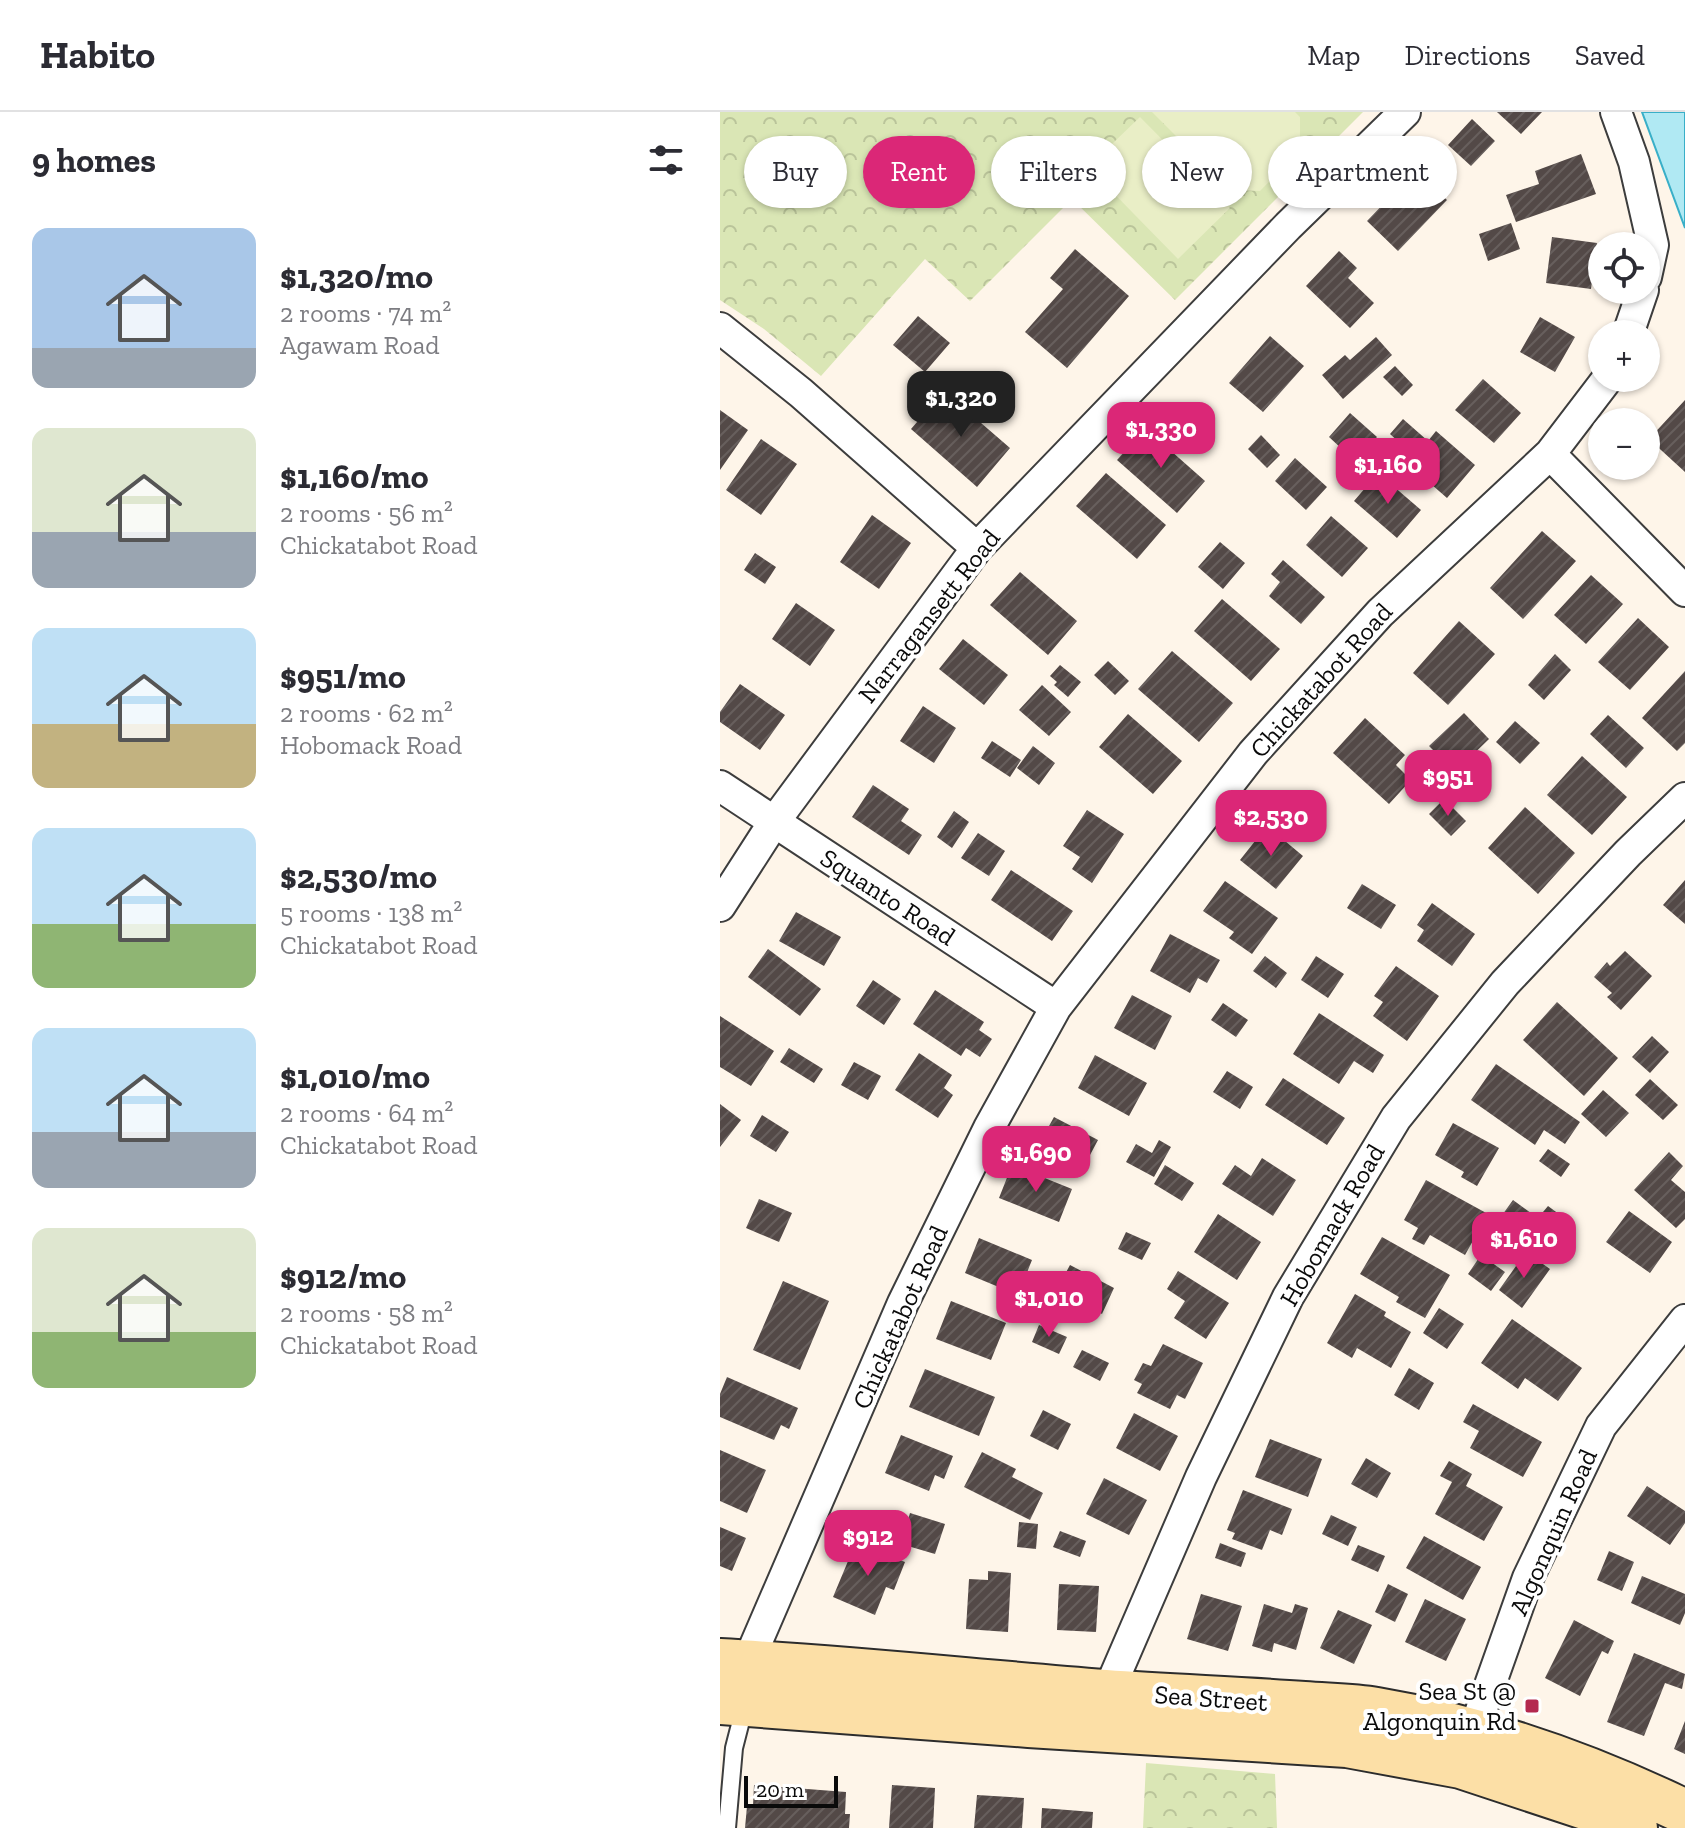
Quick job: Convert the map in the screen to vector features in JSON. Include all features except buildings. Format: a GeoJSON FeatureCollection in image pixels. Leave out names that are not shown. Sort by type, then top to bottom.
{"type":"FeatureCollection","features":[{"type":"Feature","properties":{"kind":"main road","name":"Sea Street"},"geometry":{"type":"LineString","coordinates":[[734,1682],[806,1665],[1107,1711],[1191,1696],[1375,1710],[1468,1749],[1635,1828]]}},
{"type":"Feature","properties":{"kind":"main road","name":"Sea Street"},"geometry":{"type":"LineString","coordinates":[[1468,1749],[1601,1774],[1685,1812]]}},
{"type":"Feature","properties":{"kind":"street","name":"Narragansett Road"},"geometry":{"type":"LineString","coordinates":[[720,906],[774,822],[977,548],[1288,226],[1405,112]]}},
{"type":"Feature","properties":{"kind":"street"},"geometry":{"type":"LineString","coordinates":[[1616,112],[1634,162],[1650,232]]}},
{"type":"Feature","properties":{"kind":"street"},"geometry":{"type":"LineString","coordinates":[[720,328],[790,384],[977,548]]}},
{"type":"Feature","properties":{"kind":"street","name":"Chickatabot Road"},"geometry":{"type":"LineString","coordinates":[[734,1682],[903,1303],[989,1128],[1056,1007],[1253,753],[1380,613],[1550,454],[1597,392]]}},
{"type":"Feature","properties":{"kind":"street"},"geometry":{"type":"LineString","coordinates":[[1550,454],[1685,591]]}},
{"type":"Feature","properties":{"kind":"street","name":"Squanto Road"},"geometry":{"type":"LineString","coordinates":[[720,786],[1056,1007]]}},
{"type":"Feature","properties":{"kind":"street","name":"Hobomack Road"},"geometry":{"type":"LineString","coordinates":[[1107,1711],[1201,1477],[1288,1297],[1396,1118],[1505,983],[1628,853],[1685,798]]}},
{"type":"Feature","properties":{"kind":"street","name":"Algonquin Road"},"geometry":{"type":"LineString","coordinates":[[1468,1749],[1528,1578],[1601,1426],[1685,1320]]}},
{"type":"Feature","properties":{"kind":"lane"},"geometry":{"type":"LineString","coordinates":[[727,1828],[734,1748],[734,1682]]}},
{"type":"Feature","properties":{"kind":"green space"},"geometry":{"type":"Polygon","coordinates":[[[720,112],[1363,112],[1339,136],[1268,136],[1268,207],[1175,300],[1081,208],[1126,208],[1126,136],[991,136],[991,208],[1063,208],[970,301],[925,259],[821,376],[764,329],[720,300],[720,112]]]}},
{"type":"Feature","properties":{"kind":"green space"},"geometry":{"type":"Polygon","coordinates":[[[1152,112],[1295,112],[1300,117],[1300,136],[1268,136],[1268,183],[1260,191],[1252,191],[1252,136],[1176,136],[1152,112]]]}},
{"type":"Feature","properties":{"kind":"green space"},"geometry":{"type":"Polygon","coordinates":[[[1140,117],[1159,136],[1142,136],[1142,208],[1230,208],[1178,259],[1126,206],[1126,136],[1120,136],[1140,117]]]}},
{"type":"Feature","properties":{"kind":"green space"},"geometry":{"type":"Polygon","coordinates":[[[1146,1763],[1275,1774],[1277,1828],[1143,1828],[1146,1763]]]}},
{"type":"Feature","properties":{"kind":"water"},"geometry":{"type":"Polygon","coordinates":[[[1642,112],[1685,112],[1685,228],[1642,112]]]}},
{"type":"Feature","properties":{"kind":"place","name":"Sea St @ Algonquin Rd"},"geometry":{"type":"Point","coordinates":[1532,1706]}}]}
